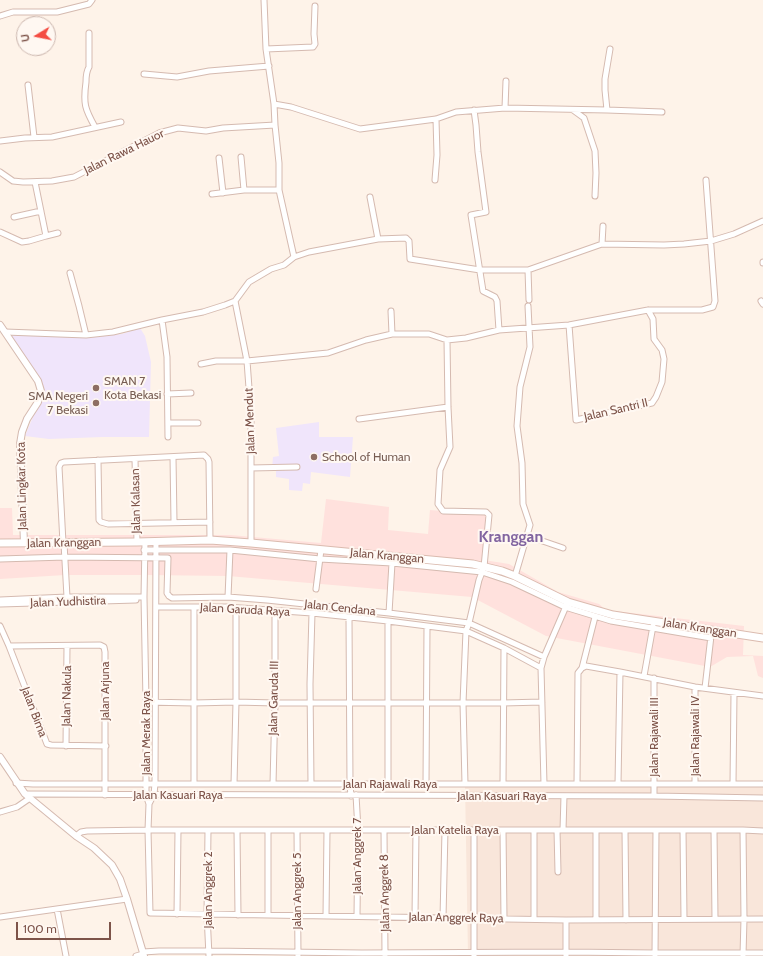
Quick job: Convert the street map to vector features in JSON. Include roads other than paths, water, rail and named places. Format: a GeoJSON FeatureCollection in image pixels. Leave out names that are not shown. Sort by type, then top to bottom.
{"type":"FeatureCollection","features":[{"type":"Feature","properties":{"kind":"main road","name":"Jalan Kranggan"},"geometry":{"type":"LineString","coordinates":[[0,543],[156,542],[210,540],[251,542],[473,564],[483,569],[502,571],[516,576],[567,605],[653,625],[712,634],[763,638]]}},
{"type":"Feature","properties":{"kind":"street"},"geometry":{"type":"LineString","coordinates":[[0,16],[13,12],[57,12],[89,4],[92,0]]}},
{"type":"Feature","properties":{"kind":"street"},"geometry":{"type":"LineString","coordinates":[[264,0],[266,49],[274,104],[279,163],[279,190],[294,257]]}},
{"type":"Feature","properties":{"kind":"street"},"geometry":{"type":"LineString","coordinates":[[266,49],[314,46],[315,6]]}},
{"type":"Feature","properties":{"kind":"street"},"geometry":{"type":"LineString","coordinates":[[89,33],[89,67],[87,72],[84,102],[95,128]]}},
{"type":"Feature","properties":{"kind":"street"},"geometry":{"type":"LineString","coordinates":[[607,110],[605,79],[610,49]]}},
{"type":"Feature","properties":{"kind":"street"},"geometry":{"type":"LineString","coordinates":[[144,74],[177,77],[209,71],[269,66]]}},
{"type":"Feature","properties":{"kind":"street"},"geometry":{"type":"LineString","coordinates":[[505,108],[506,80]]}},
{"type":"Feature","properties":{"kind":"street"},"geometry":{"type":"LineString","coordinates":[[28,85],[34,137]]}},
{"type":"Feature","properties":{"kind":"street"},"geometry":{"type":"LineString","coordinates":[[274,104],[291,107],[360,129],[436,119],[456,112],[505,108],[662,112]]}},
{"type":"Feature","properties":{"kind":"street"},"geometry":{"type":"LineString","coordinates":[[474,110],[486,212],[471,215],[483,291],[495,297],[499,330]]}},
{"type":"Feature","properties":{"kind":"street"},"geometry":{"type":"LineString","coordinates":[[573,110],[584,118],[594,151],[596,173],[595,196]]}},
{"type":"Feature","properties":{"kind":"street"},"geometry":{"type":"LineString","coordinates":[[435,180],[437,155],[436,119]]}},
{"type":"Feature","properties":{"kind":"street"},"geometry":{"type":"LineString","coordinates":[[0,141],[34,137],[52,137],[121,122]]}},
{"type":"Feature","properties":{"kind":"street","name":"Jalan Rawa Hauor"},"geometry":{"type":"LineString","coordinates":[[0,172],[13,181],[52,181],[74,176],[159,133],[178,128],[206,131],[224,128],[275,125]]}},
{"type":"Feature","properties":{"kind":"street"},"geometry":{"type":"LineString","coordinates":[[241,156],[244,190]]}},
{"type":"Feature","properties":{"kind":"street"},"geometry":{"type":"LineString","coordinates":[[219,158],[223,193]]}},
{"type":"Feature","properties":{"kind":"street"},"geometry":{"type":"LineString","coordinates":[[201,364],[216,361],[246,361],[328,353],[366,340],[392,334],[429,334],[447,340],[466,338],[499,330],[568,325],[648,310],[702,310],[713,307],[715,302],[706,180]]}},
{"type":"Feature","properties":{"kind":"street"},"geometry":{"type":"LineString","coordinates":[[35,182],[46,236]]}},
{"type":"Feature","properties":{"kind":"street"},"geometry":{"type":"LineString","coordinates":[[212,194],[244,190],[279,190]]}},
{"type":"Feature","properties":{"kind":"street"},"geometry":{"type":"LineString","coordinates":[[370,197],[378,239]]}},
{"type":"Feature","properties":{"kind":"street"},"geometry":{"type":"LineString","coordinates":[[14,217],[41,211]]}},
{"type":"Feature","properties":{"kind":"street"},"geometry":{"type":"LineString","coordinates":[[5,332],[86,335],[113,332],[203,312],[235,301],[249,282],[271,269],[284,265],[294,257],[310,252],[378,239],[408,239],[410,259],[480,270],[528,270],[602,244],[664,245],[711,241],[734,234],[763,221]]}},
{"type":"Feature","properties":{"kind":"street"},"geometry":{"type":"LineString","coordinates":[[602,244],[603,226]]}},
{"type":"Feature","properties":{"kind":"street"},"geometry":{"type":"LineString","coordinates":[[0,232],[22,242],[58,234]]}},
{"type":"Feature","properties":{"kind":"street"},"geometry":{"type":"LineString","coordinates":[[516,576],[530,525],[523,504],[522,462],[517,426],[520,387],[530,347],[528,270]]}},
{"type":"Feature","properties":{"kind":"street"},"geometry":{"type":"LineString","coordinates":[[70,273],[80,306],[86,335]]}},
{"type":"Feature","properties":{"kind":"street","name":"Jalan Mendut"},"geometry":{"type":"LineString","coordinates":[[235,301],[246,361],[251,416],[251,542]]}},
{"type":"Feature","properties":{"kind":"street","name":"Jalan Santri II"},"geometry":{"type":"LineString","coordinates":[[568,325],[576,420],[652,403],[656,397],[662,382],[664,358],[662,350],[654,340],[653,319],[648,310]]}},
{"type":"Feature","properties":{"kind":"street"},"geometry":{"type":"LineString","coordinates":[[391,311],[392,334]]}},
{"type":"Feature","properties":{"kind":"street"},"geometry":{"type":"LineString","coordinates":[[162,320],[167,357],[168,438]]}},
{"type":"Feature","properties":{"kind":"street","name":"Jalan Lingkar Kota"},"geometry":{"type":"LineString","coordinates":[[0,325],[38,380],[41,391],[38,402],[27,419],[22,432],[20,444],[24,543]]}},
{"type":"Feature","properties":{"kind":"street"},"geometry":{"type":"LineString","coordinates":[[447,340],[450,447],[440,470],[438,504],[443,511],[486,512],[489,515],[483,569],[466,631],[464,703],[465,784]]}},
{"type":"Feature","properties":{"kind":"street"},"geometry":{"type":"LineString","coordinates":[[167,394],[191,394]]}},
{"type":"Feature","properties":{"kind":"street"},"geometry":{"type":"LineString","coordinates":[[359,418],[448,407]]}},
{"type":"Feature","properties":{"kind":"street"},"geometry":{"type":"LineString","coordinates":[[168,423],[198,423]]}},
{"type":"Feature","properties":{"kind":"street"},"geometry":{"type":"LineString","coordinates":[[67,597],[60,464],[64,462],[204,455],[208,459],[210,540]]}},
{"type":"Feature","properties":{"kind":"street"},"geometry":{"type":"LineString","coordinates":[[173,457],[174,522]]}},
{"type":"Feature","properties":{"kind":"street","name":"Jalan Kalasan"},"geometry":{"type":"LineString","coordinates":[[135,459],[137,542]]}},
{"type":"Feature","properties":{"kind":"street"},"geometry":{"type":"LineString","coordinates":[[98,460],[100,520],[102,522],[108,524],[210,522]]}},
{"type":"Feature","properties":{"kind":"street"},"geometry":{"type":"LineString","coordinates":[[251,468],[297,467]]}},
{"type":"Feature","properties":{"kind":"street"},"geometry":{"type":"LineString","coordinates":[[528,536],[563,548]]}},
{"type":"Feature","properties":{"kind":"street","name":"Jalan Merak Raya"},"geometry":{"type":"LineString","coordinates":[[145,542],[144,597],[146,795],[149,804]]}},
{"type":"Feature","properties":{"kind":"street","name":"Jalan Merak Raya"},"geometry":{"type":"LineString","coordinates":[[149,804],[154,794],[155,784],[156,542]]}},
{"type":"Feature","properties":{"kind":"street"},"geometry":{"type":"LineString","coordinates":[[144,550],[230,550],[320,559],[483,569],[595,617],[611,621],[653,625],[644,676]]}},
{"type":"Feature","properties":{"kind":"street"},"geometry":{"type":"LineString","coordinates":[[228,597],[230,550]]}},
{"type":"Feature","properties":{"kind":"street"},"geometry":{"type":"LineString","coordinates":[[316,589],[322,550]]}},
{"type":"Feature","properties":{"kind":"street"},"geometry":{"type":"LineString","coordinates":[[0,559],[65,557],[156,558]]}},
{"type":"Feature","properties":{"kind":"street","name":"Jalan Cendana"},"geometry":{"type":"LineString","coordinates":[[156,558],[168,558],[167,593],[170,597],[228,597],[267,600],[469,623],[544,657]]}},
{"type":"Feature","properties":{"kind":"street"},"geometry":{"type":"LineString","coordinates":[[389,613],[392,563]]}},
{"type":"Feature","properties":{"kind":"street"},"geometry":{"type":"LineString","coordinates":[[0,600],[67,597],[144,597]]}},
{"type":"Feature","properties":{"kind":"street","name":"Jalan Yudhistira"},"geometry":{"type":"LineString","coordinates":[[0,604],[136,600]]}},
{"type":"Feature","properties":{"kind":"street"},"geometry":{"type":"LineString","coordinates":[[544,784],[541,668],[544,657],[567,605]]}},
{"type":"Feature","properties":{"kind":"street","name":"Jalan Garuda Raya"},"geometry":{"type":"LineString","coordinates":[[156,607],[236,608],[388,621],[466,631],[504,648],[541,668]]}},
{"type":"Feature","properties":{"kind":"street"},"geometry":{"type":"LineString","coordinates":[[194,607],[194,784]]}},
{"type":"Feature","properties":{"kind":"street"},"geometry":{"type":"LineString","coordinates":[[234,784],[236,608]]}},
{"type":"Feature","properties":{"kind":"street","name":"Jalan Garuda III"},"geometry":{"type":"LineString","coordinates":[[273,784],[275,612]]}},
{"type":"Feature","properties":{"kind":"street"},"geometry":{"type":"LineString","coordinates":[[311,784],[310,684],[312,614]]}},
{"type":"Feature","properties":{"kind":"street"},"geometry":{"type":"LineString","coordinates":[[577,784],[578,672],[582,668],[595,617]]}},
{"type":"Feature","properties":{"kind":"street","name":"Jalan Anggrek 7"},"geometry":{"type":"LineString","coordinates":[[349,618],[350,784],[358,830],[357,916]]}},
{"type":"Feature","properties":{"kind":"street"},"geometry":{"type":"LineString","coordinates":[[388,621],[388,784]]}},
{"type":"Feature","properties":{"kind":"street","name":"Jalan Bima"},"geometry":{"type":"LineString","coordinates":[[0,626],[45,741],[49,745],[106,746]]}},
{"type":"Feature","properties":{"kind":"street"},"geometry":{"type":"LineString","coordinates":[[426,784],[427,626]]}},
{"type":"Feature","properties":{"kind":"street"},"geometry":{"type":"LineString","coordinates":[[705,688],[712,634]]}},
{"type":"Feature","properties":{"kind":"street","name":"Jalan Arjuna"},"geometry":{"type":"LineString","coordinates":[[9,646],[102,646],[105,650],[105,795]]}},
{"type":"Feature","properties":{"kind":"street","name":"Jalan Nakula"},"geometry":{"type":"LineString","coordinates":[[66,746],[67,646]]}},
{"type":"Feature","properties":{"kind":"street"},"geometry":{"type":"LineString","coordinates":[[504,648],[504,784]]}},
{"type":"Feature","properties":{"kind":"street"},"geometry":{"type":"LineString","coordinates":[[582,668],[586,666],[695,687],[763,696]]}},
{"type":"Feature","properties":{"kind":"street"},"geometry":{"type":"LineString","coordinates":[[618,784],[620,672]]}},
{"type":"Feature","properties":{"kind":"street","name":"Jalan Rajawali III"},"geometry":{"type":"LineString","coordinates":[[654,678],[654,796]]}},
{"type":"Feature","properties":{"kind":"street","name":"Jalan Rajawali IV"},"geometry":{"type":"LineString","coordinates":[[695,687],[695,784]]}},
{"type":"Feature","properties":{"kind":"street"},"geometry":{"type":"LineString","coordinates":[[733,784],[734,693]]}},
{"type":"Feature","properties":{"kind":"street"},"geometry":{"type":"LineString","coordinates":[[146,702],[542,702]]}},
{"type":"Feature","properties":{"kind":"street"},"geometry":{"type":"LineString","coordinates":[[0,757],[16,783],[27,796],[76,836],[94,848],[112,865],[120,879],[127,899],[143,954]]}},
{"type":"Feature","properties":{"kind":"street","name":"Jalan Rajawali Raya"},"geometry":{"type":"LineString","coordinates":[[16,783],[763,784]]}},
{"type":"Feature","properties":{"kind":"street","name":"Jalan Kasuari Raya"},"geometry":{"type":"LineString","coordinates":[[27,796],[154,794],[654,796],[763,798]]}},
{"type":"Feature","properties":{"kind":"street"},"geometry":{"type":"LineString","coordinates":[[0,812],[17,807],[27,796]]}},
{"type":"Feature","properties":{"kind":"street"},"geometry":{"type":"LineString","coordinates":[[558,872],[560,830],[564,796]]}},
{"type":"Feature","properties":{"kind":"street"},"geometry":{"type":"LineString","coordinates":[[148,830],[149,804]]}},
{"type":"Feature","properties":{"kind":"street","name":"Jalan Katelia Raya"},"geometry":{"type":"LineString","coordinates":[[76,836],[87,830],[763,831]]}},
{"type":"Feature","properties":{"kind":"street","name":"Jalan Anggrek Raya"},"geometry":{"type":"LineString","coordinates":[[148,830],[150,913],[566,920],[763,919]]}},
{"type":"Feature","properties":{"kind":"street"},"geometry":{"type":"LineString","coordinates":[[177,914],[178,830]]}},
{"type":"Feature","properties":{"kind":"street","name":"Jalan Anggrek 2"},"geometry":{"type":"LineString","coordinates":[[208,830],[209,953]]}},
{"type":"Feature","properties":{"kind":"street"},"geometry":{"type":"LineString","coordinates":[[237,830],[238,915]]}},
{"type":"Feature","properties":{"kind":"street"},"geometry":{"type":"LineString","coordinates":[[268,830],[268,915]]}},
{"type":"Feature","properties":{"kind":"street","name":"Jalan Anggrek 5"},"geometry":{"type":"LineString","coordinates":[[297,830],[298,954]]}},
{"type":"Feature","properties":{"kind":"street"},"geometry":{"type":"LineString","coordinates":[[326,916],[327,830]]}},
{"type":"Feature","properties":{"kind":"street","name":"Jalan Anggrek 8"},"geometry":{"type":"LineString","coordinates":[[384,830],[385,954]]}},
{"type":"Feature","properties":{"kind":"street"},"geometry":{"type":"LineString","coordinates":[[416,830],[416,917]]}},
{"type":"Feature","properties":{"kind":"street"},"geometry":{"type":"LineString","coordinates":[[444,918],[445,830]]}},
{"type":"Feature","properties":{"kind":"street"},"geometry":{"type":"LineString","coordinates":[[474,830],[474,954]]}},
{"type":"Feature","properties":{"kind":"street"},"geometry":{"type":"LineString","coordinates":[[503,830],[504,919]]}},
{"type":"Feature","properties":{"kind":"street"},"geometry":{"type":"LineString","coordinates":[[534,830],[534,919]]}},
{"type":"Feature","properties":{"kind":"street"},"geometry":{"type":"LineString","coordinates":[[596,830],[596,920]]}},
{"type":"Feature","properties":{"kind":"street"},"geometry":{"type":"LineString","coordinates":[[625,830],[626,920]]}},
{"type":"Feature","properties":{"kind":"street"},"geometry":{"type":"LineString","coordinates":[[654,955],[656,920],[656,830]]}},
{"type":"Feature","properties":{"kind":"street"},"geometry":{"type":"LineString","coordinates":[[683,830],[684,920]]}},
{"type":"Feature","properties":{"kind":"street"},"geometry":{"type":"LineString","coordinates":[[714,830],[715,919]]}},
{"type":"Feature","properties":{"kind":"street"},"geometry":{"type":"LineString","coordinates":[[743,830],[743,955]]}},
{"type":"Feature","properties":{"kind":"street"},"geometry":{"type":"LineString","coordinates":[[0,917],[127,899]]}},
{"type":"Feature","properties":{"kind":"street"},"geometry":{"type":"LineString","coordinates":[[57,909],[66,956]]}},
{"type":"Feature","properties":{"kind":"street"},"geometry":{"type":"LineString","coordinates":[[566,920],[566,954]]}},
{"type":"Feature","properties":{"kind":"street"},"geometry":{"type":"LineString","coordinates":[[136,956],[159,950],[209,953],[298,954],[743,955],[763,953]]}},
{"type":"Feature","properties":{"kind":"place","name":"SMAN 7 Kota Bekasi"},"geometry":{"type":"Point","coordinates":[96,388]}},
{"type":"Feature","properties":{"kind":"place","name":"SMA Negeri 7 Bekasi"},"geometry":{"type":"Point","coordinates":[96,403]}},
{"type":"Feature","properties":{"kind":"place","name":"School of Human"},"geometry":{"type":"Point","coordinates":[314,457]}},
{"type":"Feature","properties":{"kind":"district","name":"Kranggan"},"geometry":{"type":"Point","coordinates":[511,537]}}]}
